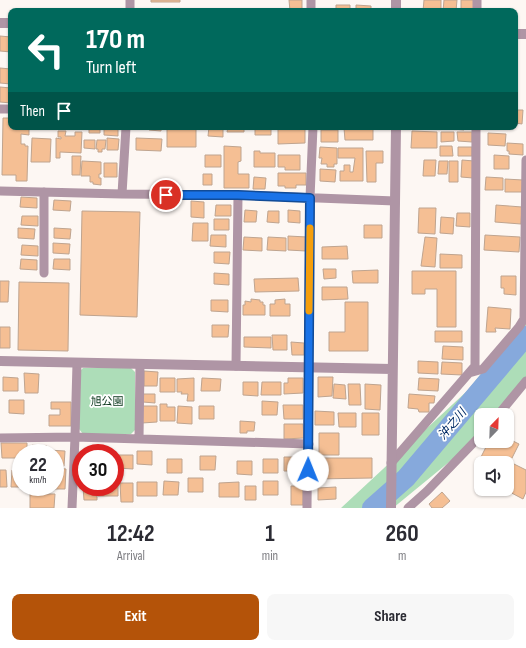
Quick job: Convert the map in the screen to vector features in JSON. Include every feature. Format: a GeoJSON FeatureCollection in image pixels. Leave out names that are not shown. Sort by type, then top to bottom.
{"type":"FeatureCollection","features":[{"type":"Feature","properties":{"kind":"street"},"geometry":{"type":"LineString","coordinates":[[122,194],[126,130]]}},
{"type":"Feature","properties":{"kind":"street"},"geometry":{"type":"LineString","coordinates":[[307,508],[309,444],[310,198],[313,130]]}},
{"type":"Feature","properties":{"kind":"street"},"geometry":{"type":"LineString","coordinates":[[391,508],[396,130]]}},
{"type":"Feature","properties":{"kind":"street"},"geometry":{"type":"LineString","coordinates":[[391,463],[475,366],[476,130]]}},
{"type":"Feature","properties":{"kind":"street"},"geometry":{"type":"LineString","coordinates":[[469,373],[483,369],[519,328],[524,319],[526,160]]}},
{"type":"Feature","properties":{"kind":"street"},"geometry":{"type":"LineString","coordinates":[[0,191],[238,195],[395,201]]}},
{"type":"Feature","properties":{"kind":"street"},"geometry":{"type":"LineString","coordinates":[[44,192],[44,273]]}},
{"type":"Feature","properties":{"kind":"street"},"geometry":{"type":"LineString","coordinates":[[236,366],[238,195]]}},
{"type":"Feature","properties":{"kind":"street"},"geometry":{"type":"LineString","coordinates":[[0,361],[392,369]]}},
{"type":"Feature","properties":{"kind":"street"},"geometry":{"type":"LineString","coordinates":[[72,508],[77,363]]}},
{"type":"Feature","properties":{"kind":"street"},"geometry":{"type":"LineString","coordinates":[[139,439],[140,364]]}},
{"type":"Feature","properties":{"kind":"street"},"geometry":{"type":"LineString","coordinates":[[504,408],[526,381]]}},
{"type":"Feature","properties":{"kind":"street"},"geometry":{"type":"LineString","coordinates":[[0,438],[75,437],[309,444]]}},
{"type":"Feature","properties":{"kind":"street"},"geometry":{"type":"LineString","coordinates":[[408,508],[427,491],[474,442]]}},
{"type":"Feature","properties":{"kind":"green space"},"geometry":{"type":"Polygon","coordinates":[[[526,319],[526,379],[503,408],[474,408],[474,437],[454,458],[393,508],[341,508],[467,391],[526,319]]]}},
{"type":"Feature","properties":{"kind":"green space","name":"旭公園"},"geometry":{"type":"Polygon","coordinates":[[[83,368],[131,368],[135,372],[135,430],[131,434],[83,434],[79,429],[79,372],[83,368]]]}},
{"type":"Feature","properties":{"kind":"building"},"geometry":{"type":"Polygon","coordinates":[[[151,0],[180,0],[180,2],[151,2],[151,0]]]}},
{"type":"Feature","properties":{"kind":"building"},"geometry":{"type":"Polygon","coordinates":[[[289,0],[302,0],[302,8],[290,8],[289,0]]]}},
{"type":"Feature","properties":{"kind":"building"},"geometry":{"type":"Polygon","coordinates":[[[424,0],[441,0],[441,8],[423,8],[424,0]]]}},
{"type":"Feature","properties":{"kind":"building"},"geometry":{"type":"Polygon","coordinates":[[[444,0],[457,0],[456,8],[443,8],[444,0]]]}},
{"type":"Feature","properties":{"kind":"building"},"geometry":{"type":"Polygon","coordinates":[[[461,0],[474,0],[474,8],[461,8],[461,0]]]}},
{"type":"Feature","properties":{"kind":"building"},"geometry":{"type":"Polygon","coordinates":[[[336,5],[350,5],[350,8],[336,8],[336,5]]]}},
{"type":"Feature","properties":{"kind":"building"},"geometry":{"type":"Polygon","coordinates":[[[356,5],[371,6],[371,8],[356,8],[356,5]]]}},
{"type":"Feature","properties":{"kind":"building"},"geometry":{"type":"Polygon","coordinates":[[[0,36],[8,37],[8,52],[0,51],[0,36]]]}},
{"type":"Feature","properties":{"kind":"building"},"geometry":{"type":"Polygon","coordinates":[[[0,68],[8,69],[8,84],[0,83],[0,68]]]}},
{"type":"Feature","properties":{"kind":"building"},"geometry":{"type":"Polygon","coordinates":[[[0,87],[8,88],[8,103],[0,102],[0,87]]]}},
{"type":"Feature","properties":{"kind":"building"},"geometry":{"type":"Polygon","coordinates":[[[518,110],[523,110],[522,124],[518,123],[518,110]]]}},
{"type":"Feature","properties":{"kind":"building"},"geometry":{"type":"Polygon","coordinates":[[[3,118],[8,118],[8,130],[29,130],[29,135],[21,134],[21,144],[28,146],[27,181],[16,181],[16,175],[2,175],[3,118]]]}},
{"type":"Feature","properties":{"kind":"building"},"geometry":{"type":"Polygon","coordinates":[[[89,130],[100,130],[100,133],[89,133],[89,130]]]}},
{"type":"Feature","properties":{"kind":"building"},"geometry":{"type":"Polygon","coordinates":[[[104,130],[118,130],[118,136],[104,135],[104,130]]]}},
{"type":"Feature","properties":{"kind":"building"},"geometry":{"type":"Polygon","coordinates":[[[167,130],[196,130],[196,147],[167,147],[167,130]]]}},
{"type":"Feature","properties":{"kind":"building"},"geometry":{"type":"Polygon","coordinates":[[[209,130],[223,130],[223,137],[208,136],[209,130]]]}},
{"type":"Feature","properties":{"kind":"building"},"geometry":{"type":"Polygon","coordinates":[[[227,130],[244,130],[244,132],[227,132],[227,130]]]}},
{"type":"Feature","properties":{"kind":"building"},"geometry":{"type":"Polygon","coordinates":[[[255,130],[271,130],[271,135],[255,135],[255,130]]]}},
{"type":"Feature","properties":{"kind":"building"},"geometry":{"type":"Polygon","coordinates":[[[278,130],[305,130],[305,143],[278,144],[278,130]]]}},
{"type":"Feature","properties":{"kind":"building"},"geometry":{"type":"Polygon","coordinates":[[[321,130],[338,130],[338,142],[321,142],[321,130]]]}},
{"type":"Feature","properties":{"kind":"building"},"geometry":{"type":"Polygon","coordinates":[[[344,130],[373,130],[373,140],[345,140],[344,130]]]}},
{"type":"Feature","properties":{"kind":"building"},"geometry":{"type":"Polygon","coordinates":[[[58,131],[66,131],[65,136],[75,136],[75,132],[82,132],[81,153],[60,152],[60,158],[56,158],[56,138],[61,139],[61,137],[58,137],[58,131]]]}},
{"type":"Feature","properties":{"kind":"building"},"geometry":{"type":"Polygon","coordinates":[[[412,131],[437,132],[437,148],[411,148],[412,131]]]}},
{"type":"Feature","properties":{"kind":"building"},"geometry":{"type":"Polygon","coordinates":[[[441,132],[454,132],[454,141],[441,142],[441,132]]]}},
{"type":"Feature","properties":{"kind":"building"},"geometry":{"type":"Polygon","coordinates":[[[457,132],[472,132],[472,142],[458,141],[457,132]]]}},
{"type":"Feature","properties":{"kind":"building"},"geometry":{"type":"Polygon","coordinates":[[[488,133],[506,134],[505,146],[488,145],[488,133]]]}},
{"type":"Feature","properties":{"kind":"building"},"geometry":{"type":"Polygon","coordinates":[[[32,138],[51,139],[50,162],[31,162],[32,138]]]}},
{"type":"Feature","properties":{"kind":"building"},"geometry":{"type":"Polygon","coordinates":[[[107,138],[119,139],[118,150],[107,150],[107,138]]]}},
{"type":"Feature","properties":{"kind":"building"},"geometry":{"type":"Polygon","coordinates":[[[136,138],[162,139],[161,151],[136,150],[136,138]]]}},
{"type":"Feature","properties":{"kind":"building"},"geometry":{"type":"Polygon","coordinates":[[[84,140],[95,140],[95,149],[84,148],[84,140]]]}},
{"type":"Feature","properties":{"kind":"building"},"geometry":{"type":"Polygon","coordinates":[[[97,140],[106,140],[105,149],[102,149],[102,152],[98,152],[98,149],[96,149],[97,140]]]}},
{"type":"Feature","properties":{"kind":"building"},"geometry":{"type":"Polygon","coordinates":[[[507,143],[523,144],[523,155],[509,154],[509,151],[507,151],[507,143]]]}},
{"type":"Feature","properties":{"kind":"building"},"geometry":{"type":"Polygon","coordinates":[[[224,146],[241,147],[241,161],[238,162],[238,174],[249,174],[249,188],[224,188],[224,146]]]}},
{"type":"Feature","properties":{"kind":"building"},"geometry":{"type":"Polygon","coordinates":[[[440,146],[452,146],[453,156],[440,156],[440,146]]]}},
{"type":"Feature","properties":{"kind":"building"},"geometry":{"type":"Polygon","coordinates":[[[320,147],[337,148],[337,164],[334,164],[334,167],[327,167],[327,164],[321,164],[322,158],[319,158],[320,147]]]}},
{"type":"Feature","properties":{"kind":"building"},"geometry":{"type":"Polygon","coordinates":[[[458,147],[472,147],[472,156],[458,156],[458,147]]]}},
{"type":"Feature","properties":{"kind":"building"},"geometry":{"type":"Polygon","coordinates":[[[338,148],[363,148],[363,181],[340,181],[340,171],[344,171],[344,165],[350,165],[350,172],[353,172],[355,158],[338,158],[338,148]]]}},
{"type":"Feature","properties":{"kind":"building"},"geometry":{"type":"Polygon","coordinates":[[[254,151],[260,151],[260,153],[275,153],[275,167],[254,167],[254,151]]]}},
{"type":"Feature","properties":{"kind":"building"},"geometry":{"type":"Polygon","coordinates":[[[366,151],[383,151],[383,163],[376,163],[376,182],[367,182],[366,151]]]}},
{"type":"Feature","properties":{"kind":"building"},"geometry":{"type":"Polygon","coordinates":[[[205,155],[221,155],[221,167],[205,167],[205,155]]]}},
{"type":"Feature","properties":{"kind":"building"},"geometry":{"type":"Polygon","coordinates":[[[278,155],[300,155],[300,170],[285,170],[285,167],[278,167],[278,155]]]}},
{"type":"Feature","properties":{"kind":"building"},"geometry":{"type":"Polygon","coordinates":[[[494,155],[509,156],[509,169],[494,169],[494,155]]]}},
{"type":"Feature","properties":{"kind":"building"},"geometry":{"type":"Polygon","coordinates":[[[72,156],[81,156],[80,175],[72,175],[72,156]]]}},
{"type":"Feature","properties":{"kind":"building"},"geometry":{"type":"Polygon","coordinates":[[[424,160],[436,160],[435,176],[423,176],[424,160]]]}},
{"type":"Feature","properties":{"kind":"building"},"geometry":{"type":"Polygon","coordinates":[[[462,160],[474,161],[473,178],[461,177],[462,160]]]}},
{"type":"Feature","properties":{"kind":"building"},"geometry":{"type":"Polygon","coordinates":[[[82,161],[101,162],[101,174],[99,174],[99,178],[101,178],[101,185],[90,182],[90,176],[81,176],[82,161]]]}},
{"type":"Feature","properties":{"kind":"building"},"geometry":{"type":"Polygon","coordinates":[[[439,161],[448,161],[447,174],[438,174],[439,161]]]}},
{"type":"Feature","properties":{"kind":"building"},"geometry":{"type":"Polygon","coordinates":[[[449,161],[458,161],[458,182],[449,182],[449,161]]]}},
{"type":"Feature","properties":{"kind":"building"},"geometry":{"type":"Polygon","coordinates":[[[104,163],[117,163],[117,177],[104,177],[104,163]]]}},
{"type":"Feature","properties":{"kind":"building"},"geometry":{"type":"Polygon","coordinates":[[[320,169],[336,170],[335,182],[320,181],[320,169]]]}},
{"type":"Feature","properties":{"kind":"building"},"geometry":{"type":"Polygon","coordinates":[[[278,173],[306,173],[306,185],[296,185],[296,188],[285,188],[285,186],[278,186],[278,173]]]}},
{"type":"Feature","properties":{"kind":"building"},"geometry":{"type":"Polygon","coordinates":[[[203,174],[212,174],[212,185],[203,185],[203,174]]]}},
{"type":"Feature","properties":{"kind":"building"},"geometry":{"type":"Polygon","coordinates":[[[254,177],[266,178],[265,189],[253,189],[254,177]]]}},
{"type":"Feature","properties":{"kind":"building"},"geometry":{"type":"Polygon","coordinates":[[[486,177],[503,178],[503,190],[485,190],[486,177]]]}},
{"type":"Feature","properties":{"kind":"building"},"geometry":{"type":"Polygon","coordinates":[[[505,179],[523,180],[522,192],[505,192],[505,179]]]}},
{"type":"Feature","properties":{"kind":"building"},"geometry":{"type":"Polygon","coordinates":[[[21,197],[37,198],[37,208],[20,207],[21,197]]]}},
{"type":"Feature","properties":{"kind":"building"},"geometry":{"type":"Polygon","coordinates":[[[54,200],[71,201],[70,211],[53,210],[54,200]]]}},
{"type":"Feature","properties":{"kind":"building"},"geometry":{"type":"Polygon","coordinates":[[[191,201],[204,202],[204,218],[191,217],[191,201]]]}},
{"type":"Feature","properties":{"kind":"building"},"geometry":{"type":"Polygon","coordinates":[[[216,205],[231,205],[231,216],[215,216],[216,205]]]}},
{"type":"Feature","properties":{"kind":"building"},"geometry":{"type":"Polygon","coordinates":[[[496,205],[522,207],[521,224],[495,222],[496,205]]]}},
{"type":"Feature","properties":{"kind":"building"},"geometry":{"type":"Polygon","coordinates":[[[419,208],[436,208],[435,234],[418,233],[419,208]]]}},
{"type":"Feature","properties":{"kind":"building"},"geometry":{"type":"Polygon","coordinates":[[[245,210],[257,211],[256,222],[244,222],[245,210]]]}},
{"type":"Feature","properties":{"kind":"building"},"geometry":{"type":"Polygon","coordinates":[[[288,210],[300,211],[300,223],[288,222],[288,210]]]}},
{"type":"Feature","properties":{"kind":"building"},"geometry":{"type":"Polygon","coordinates":[[[82,211],[140,212],[137,317],[80,315],[82,211]]]}},
{"type":"Feature","properties":{"kind":"building"},"geometry":{"type":"Polygon","coordinates":[[[268,211],[279,211],[279,223],[267,222],[268,211]]]}},
{"type":"Feature","properties":{"kind":"building"},"geometry":{"type":"Polygon","coordinates":[[[457,213],[470,213],[470,227],[456,226],[457,213]]]}},
{"type":"Feature","properties":{"kind":"building"},"geometry":{"type":"Polygon","coordinates":[[[22,216],[38,216],[38,226],[21,225],[22,216]]]}},
{"type":"Feature","properties":{"kind":"building"},"geometry":{"type":"Polygon","coordinates":[[[441,217],[454,218],[453,234],[440,233],[441,217]]]}},
{"type":"Feature","properties":{"kind":"building"},"geometry":{"type":"Polygon","coordinates":[[[214,219],[229,219],[229,230],[214,230],[214,219]]]}},
{"type":"Feature","properties":{"kind":"building"},"geometry":{"type":"Polygon","coordinates":[[[193,223],[208,223],[208,241],[192,241],[193,223]]]}},
{"type":"Feature","properties":{"kind":"building"},"geometry":{"type":"Polygon","coordinates":[[[364,225],[382,225],[382,238],[364,238],[364,225]]]}},
{"type":"Feature","properties":{"kind":"building"},"geometry":{"type":"Polygon","coordinates":[[[18,228],[35,229],[34,239],[18,238],[18,228]]]}},
{"type":"Feature","properties":{"kind":"building"},"geometry":{"type":"Polygon","coordinates":[[[54,228],[71,229],[70,239],[54,238],[54,228]]]}},
{"type":"Feature","properties":{"kind":"building"},"geometry":{"type":"Polygon","coordinates":[[[211,235],[226,235],[226,247],[210,246],[211,235]]]}},
{"type":"Feature","properties":{"kind":"building"},"geometry":{"type":"Polygon","coordinates":[[[485,235],[520,237],[519,252],[484,250],[485,235]]]}},
{"type":"Feature","properties":{"kind":"building"},"geometry":{"type":"Polygon","coordinates":[[[288,236],[307,237],[306,251],[288,250],[288,236]]]}},
{"type":"Feature","properties":{"kind":"building"},"geometry":{"type":"Polygon","coordinates":[[[244,237],[262,238],[262,251],[243,250],[244,237]]]}},
{"type":"Feature","properties":{"kind":"building"},"geometry":{"type":"Polygon","coordinates":[[[268,237],[286,238],[286,251],[267,250],[268,237]]]}},
{"type":"Feature","properties":{"kind":"building"},"geometry":{"type":"Polygon","coordinates":[[[425,237],[437,238],[435,267],[421,266],[425,237]]]}},
{"type":"Feature","properties":{"kind":"building"},"geometry":{"type":"Polygon","coordinates":[[[53,243],[70,244],[69,254],[53,253],[53,243]]]}},
{"type":"Feature","properties":{"kind":"building"},"geometry":{"type":"Polygon","coordinates":[[[22,245],[38,246],[38,256],[21,255],[22,245]]]}},
{"type":"Feature","properties":{"kind":"building"},"geometry":{"type":"Polygon","coordinates":[[[347,246],[348,259],[322,259],[322,247],[347,246]]]}},
{"type":"Feature","properties":{"kind":"building"},"geometry":{"type":"Polygon","coordinates":[[[214,252],[230,252],[229,264],[214,263],[214,252]]]}},
{"type":"Feature","properties":{"kind":"building"},"geometry":{"type":"Polygon","coordinates":[[[440,254],[462,255],[462,268],[440,268],[440,254]]]}},
{"type":"Feature","properties":{"kind":"building"},"geometry":{"type":"Polygon","coordinates":[[[21,259],[37,260],[37,270],[20,269],[21,259]]]}},
{"type":"Feature","properties":{"kind":"building"},"geometry":{"type":"Polygon","coordinates":[[[54,259],[70,259],[70,270],[53,269],[54,259]]]}},
{"type":"Feature","properties":{"kind":"building"},"geometry":{"type":"Polygon","coordinates":[[[323,269],[336,269],[336,278],[324,279],[323,269]]]}},
{"type":"Feature","properties":{"kind":"building"},"geometry":{"type":"Polygon","coordinates":[[[378,270],[378,283],[353,283],[352,271],[378,270]]]}},
{"type":"Feature","properties":{"kind":"building"},"geometry":{"type":"Polygon","coordinates":[[[412,271],[456,271],[456,327],[437,327],[437,289],[425,289],[425,294],[412,294],[412,271]]]}},
{"type":"Feature","properties":{"kind":"building"},"geometry":{"type":"Polygon","coordinates":[[[214,273],[229,274],[229,285],[214,284],[214,273]]]}},
{"type":"Feature","properties":{"kind":"building"},"geometry":{"type":"Polygon","coordinates":[[[501,276],[516,276],[516,295],[504,294],[504,288],[501,288],[501,276]]]}},
{"type":"Feature","properties":{"kind":"building"},"geometry":{"type":"Polygon","coordinates":[[[298,278],[299,291],[255,292],[254,279],[298,278]]]}},
{"type":"Feature","properties":{"kind":"building"},"geometry":{"type":"Polygon","coordinates":[[[0,281],[9,281],[8,302],[0,302],[0,281]]]}},
{"type":"Feature","properties":{"kind":"building"},"geometry":{"type":"Polygon","coordinates":[[[19,282],[69,283],[68,351],[18,350],[19,282]]]}},
{"type":"Feature","properties":{"kind":"building"},"geometry":{"type":"Polygon","coordinates":[[[322,287],[347,287],[348,299],[322,300],[322,287]]]}},
{"type":"Feature","properties":{"kind":"building"},"geometry":{"type":"Polygon","coordinates":[[[251,299],[260,300],[260,302],[263,302],[263,305],[265,305],[265,315],[243,315],[243,305],[245,305],[245,301],[251,302],[251,299]]]}},
{"type":"Feature","properties":{"kind":"building"},"geometry":{"type":"Polygon","coordinates":[[[285,299],[285,304],[290,304],[290,316],[270,316],[270,304],[275,304],[275,300],[285,299]]]}},
{"type":"Feature","properties":{"kind":"building"},"geometry":{"type":"Polygon","coordinates":[[[211,300],[228,300],[228,312],[211,311],[211,300]]]}},
{"type":"Feature","properties":{"kind":"building"},"geometry":{"type":"Polygon","coordinates":[[[345,302],[368,302],[368,351],[329,351],[329,332],[345,332],[345,302]]]}},
{"type":"Feature","properties":{"kind":"building"},"geometry":{"type":"Polygon","coordinates":[[[488,307],[511,309],[510,329],[495,328],[496,332],[486,332],[488,307]]]}},
{"type":"Feature","properties":{"kind":"building"},"geometry":{"type":"Polygon","coordinates":[[[212,325],[229,325],[228,337],[212,337],[212,325]]]}},
{"type":"Feature","properties":{"kind":"building"},"geometry":{"type":"Polygon","coordinates":[[[0,327],[10,327],[10,348],[0,348],[0,327]]]}},
{"type":"Feature","properties":{"kind":"building"},"geometry":{"type":"Polygon","coordinates":[[[435,331],[462,331],[462,342],[435,342],[435,331]]]}},
{"type":"Feature","properties":{"kind":"building"},"geometry":{"type":"Polygon","coordinates":[[[272,335],[287,335],[287,350],[273,350],[272,335]]]}},
{"type":"Feature","properties":{"kind":"building"},"geometry":{"type":"Polygon","coordinates":[[[244,337],[271,337],[271,348],[244,347],[244,337]]]}},
{"type":"Feature","properties":{"kind":"building"},"geometry":{"type":"Polygon","coordinates":[[[291,342],[304,343],[304,355],[292,355],[291,342]]]}},
{"type":"Feature","properties":{"kind":"building"},"geometry":{"type":"Polygon","coordinates":[[[443,346],[463,347],[463,360],[442,359],[443,346]]]}},
{"type":"Feature","properties":{"kind":"building"},"geometry":{"type":"Polygon","coordinates":[[[418,361],[438,362],[438,374],[418,373],[418,361]]]}},
{"type":"Feature","properties":{"kind":"building"},"geometry":{"type":"Polygon","coordinates":[[[442,362],[462,363],[462,375],[441,374],[442,362]]]}},
{"type":"Feature","properties":{"kind":"building"},"geometry":{"type":"Polygon","coordinates":[[[144,371],[158,372],[157,386],[144,386],[144,371]]]}},
{"type":"Feature","properties":{"kind":"building"},"geometry":{"type":"Polygon","coordinates":[[[24,373],[39,374],[38,393],[25,393],[24,373]]]}},
{"type":"Feature","properties":{"kind":"building"},"geometry":{"type":"Polygon","coordinates":[[[3,377],[18,378],[18,391],[3,391],[3,377]]]}},
{"type":"Feature","properties":{"kind":"building"},"geometry":{"type":"Polygon","coordinates":[[[318,377],[333,377],[332,396],[318,397],[318,377]]]}},
{"type":"Feature","properties":{"kind":"building"},"geometry":{"type":"Polygon","coordinates":[[[160,378],[175,378],[175,392],[160,392],[160,378]]]}},
{"type":"Feature","properties":{"kind":"building"},"geometry":{"type":"Polygon","coordinates":[[[194,378],[194,401],[187,401],[188,394],[181,394],[182,392],[177,392],[177,379],[194,378]]]}},
{"type":"Feature","properties":{"kind":"building"},"geometry":{"type":"Polygon","coordinates":[[[202,378],[221,379],[220,391],[201,391],[202,378]]]}},
{"type":"Feature","properties":{"kind":"building"},"geometry":{"type":"Polygon","coordinates":[[[288,378],[303,378],[303,393],[284,394],[284,383],[288,383],[288,378]]]}},
{"type":"Feature","properties":{"kind":"building"},"geometry":{"type":"Polygon","coordinates":[[[419,378],[439,379],[438,391],[418,390],[419,378]]]}},
{"type":"Feature","properties":{"kind":"building"},"geometry":{"type":"Polygon","coordinates":[[[243,382],[258,382],[258,396],[243,395],[243,382]]]}},
{"type":"Feature","properties":{"kind":"building"},"geometry":{"type":"Polygon","coordinates":[[[262,382],[281,382],[281,395],[261,395],[262,382]]]}},
{"type":"Feature","properties":{"kind":"building"},"geometry":{"type":"Polygon","coordinates":[[[334,384],[345,385],[346,399],[333,398],[334,384]]]}},
{"type":"Feature","properties":{"kind":"building"},"geometry":{"type":"Polygon","coordinates":[[[348,384],[360,384],[361,405],[349,405],[348,384]]]}},
{"type":"Feature","properties":{"kind":"building"},"geometry":{"type":"Polygon","coordinates":[[[365,384],[381,385],[380,410],[365,409],[365,384]]]}},
{"type":"Feature","properties":{"kind":"building"},"geometry":{"type":"Polygon","coordinates":[[[143,394],[155,394],[155,403],[143,402],[143,394]]]}},
{"type":"Feature","properties":{"kind":"building"},"geometry":{"type":"Polygon","coordinates":[[[409,394],[435,396],[434,403],[429,403],[429,412],[419,412],[418,409],[408,408],[409,394]]]}},
{"type":"Feature","properties":{"kind":"building"},"geometry":{"type":"Polygon","coordinates":[[[9,400],[24,400],[24,414],[9,413],[9,400]]]}},
{"type":"Feature","properties":{"kind":"building"},"geometry":{"type":"Polygon","coordinates":[[[262,401],[278,402],[277,415],[262,415],[262,401]]]}},
{"type":"Feature","properties":{"kind":"building"},"geometry":{"type":"Polygon","coordinates":[[[51,402],[71,402],[71,426],[49,426],[49,415],[60,415],[60,409],[51,409],[51,402]]]}},
{"type":"Feature","properties":{"kind":"building"},"geometry":{"type":"Polygon","coordinates":[[[160,404],[167,404],[167,407],[175,407],[175,421],[160,421],[160,404]]]}},
{"type":"Feature","properties":{"kind":"building"},"geometry":{"type":"Polygon","coordinates":[[[283,405],[303,405],[303,419],[284,419],[283,405]]]}},
{"type":"Feature","properties":{"kind":"building"},"geometry":{"type":"Polygon","coordinates":[[[142,406],[157,406],[157,422],[142,423],[142,406]]]}},
{"type":"Feature","properties":{"kind":"building"},"geometry":{"type":"Polygon","coordinates":[[[178,406],[192,407],[192,424],[177,423],[178,406]]]}},
{"type":"Feature","properties":{"kind":"building"},"geometry":{"type":"Polygon","coordinates":[[[199,406],[214,406],[214,419],[199,419],[199,406]]]}},
{"type":"Feature","properties":{"kind":"building"},"geometry":{"type":"Polygon","coordinates":[[[315,411],[334,412],[334,425],[315,425],[315,411]]]}},
{"type":"Feature","properties":{"kind":"building"},"geometry":{"type":"Polygon","coordinates":[[[338,413],[356,413],[356,427],[339,427],[338,413]]]}},
{"type":"Feature","properties":{"kind":"building"},"geometry":{"type":"Polygon","coordinates":[[[362,413],[379,413],[379,435],[362,435],[362,413]]]}},
{"type":"Feature","properties":{"kind":"building"},"geometry":{"type":"Polygon","coordinates":[[[240,421],[255,422],[254,431],[240,433],[240,421]]]}},
{"type":"Feature","properties":{"kind":"building"},"geometry":{"type":"Polygon","coordinates":[[[284,424],[303,424],[304,438],[284,439],[284,424]]]}},
{"type":"Feature","properties":{"kind":"building"},"geometry":{"type":"Polygon","coordinates":[[[319,433],[339,433],[339,455],[319,455],[319,433]]]}},
{"type":"Feature","properties":{"kind":"building"},"geometry":{"type":"Polygon","coordinates":[[[514,442],[519,444],[513,456],[482,456],[486,448],[514,448],[514,442]]]}},
{"type":"Feature","properties":{"kind":"building"},"geometry":{"type":"Polygon","coordinates":[[[1,443],[27,443],[12,444],[12,458],[2,458],[1,443]]]}},
{"type":"Feature","properties":{"kind":"building"},"geometry":{"type":"Polygon","coordinates":[[[137,451],[152,451],[152,465],[137,464],[137,451]]]}},
{"type":"Feature","properties":{"kind":"building"},"geometry":{"type":"Polygon","coordinates":[[[124,455],[133,455],[133,469],[124,468],[124,455]]]}},
{"type":"Feature","properties":{"kind":"building"},"geometry":{"type":"Polygon","coordinates":[[[200,456],[216,456],[215,470],[200,470],[200,456]]]}},
{"type":"Feature","properties":{"kind":"building"},"geometry":{"type":"Polygon","coordinates":[[[284,457],[299,457],[299,471],[284,471],[284,457]]]}},
{"type":"Feature","properties":{"kind":"building"},"geometry":{"type":"Polygon","coordinates":[[[316,458],[372,458],[372,478],[316,479],[316,458]]]}},
{"type":"Feature","properties":{"kind":"building"},"geometry":{"type":"Polygon","coordinates":[[[167,459],[182,459],[182,473],[167,473],[167,459]]]}},
{"type":"Feature","properties":{"kind":"building"},"geometry":{"type":"Polygon","coordinates":[[[263,459],[278,459],[278,473],[263,473],[263,459]]]}},
{"type":"Feature","properties":{"kind":"building"},"geometry":{"type":"Polygon","coordinates":[[[237,461],[252,461],[252,475],[237,474],[237,461]]]}},
{"type":"Feature","properties":{"kind":"building"},"geometry":{"type":"Polygon","coordinates":[[[514,464],[526,470],[526,492],[523,499],[514,494],[514,464]]]}},
{"type":"Feature","properties":{"kind":"building"},"geometry":{"type":"Polygon","coordinates":[[[64,469],[66,469],[64,489],[64,469]]]}},
{"type":"Feature","properties":{"kind":"building"},"geometry":{"type":"Polygon","coordinates":[[[0,470],[6,470],[7,487],[0,487],[0,470]]]}},
{"type":"Feature","properties":{"kind":"building"},"geometry":{"type":"Polygon","coordinates":[[[188,478],[203,478],[203,492],[188,492],[188,478]]]}},
{"type":"Feature","properties":{"kind":"building"},"geometry":{"type":"Polygon","coordinates":[[[164,481],[179,482],[178,495],[163,495],[164,481]]]}},
{"type":"Feature","properties":{"kind":"building"},"geometry":{"type":"Polygon","coordinates":[[[263,481],[278,481],[278,495],[263,495],[263,481]]]}},
{"type":"Feature","properties":{"kind":"building"},"geometry":{"type":"Polygon","coordinates":[[[137,482],[157,482],[157,496],[137,496],[137,482]]]}},
{"type":"Feature","properties":{"kind":"building"},"geometry":{"type":"Polygon","coordinates":[[[239,482],[239,497],[219,497],[219,483],[239,482]]]}},
{"type":"Feature","properties":{"kind":"building"},"geometry":{"type":"Polygon","coordinates":[[[124,483],[133,483],[133,502],[121,502],[121,496],[124,496],[124,483]]]}},
{"type":"Feature","properties":{"kind":"building"},"geometry":{"type":"Polygon","coordinates":[[[245,486],[256,486],[256,500],[245,500],[245,486]]]}},
{"type":"Feature","properties":{"kind":"building"},"geometry":{"type":"Polygon","coordinates":[[[291,486],[303,486],[303,505],[291,505],[291,486]]]}},
{"type":"Feature","properties":{"kind":"building"},"geometry":{"type":"Polygon","coordinates":[[[336,487],[336,499],[318,500],[318,488],[336,487]]]}},
{"type":"Feature","properties":{"kind":"building"},"geometry":{"type":"Polygon","coordinates":[[[442,492],[450,501],[442,508],[432,508],[429,504],[442,492]]]}},
{"type":"Feature","properties":{"kind":"building"},"geometry":{"type":"Polygon","coordinates":[[[30,496],[55,496],[54,508],[30,508],[30,496]]]}},
{"type":"Feature","properties":{"kind":"building"},"geometry":{"type":"Polygon","coordinates":[[[84,496],[97,496],[97,500],[84,500],[84,496]]]}},
{"type":"Feature","properties":{"kind":"waterway","name":"沖之川"},"geometry":{"type":"LineString","coordinates":[[372,508],[406,478],[526,336]]}},
{"type":"Feature","properties":{"kind":"slow traffic"},"geometry":{"type":"LineString","coordinates":[[309,311],[310,228]]}},
{"type":"Feature","properties":{"kind":"route"},"geometry":{"type":"LineString","coordinates":[[166,195],[238,195],[310,198],[308,470]]}}]}
